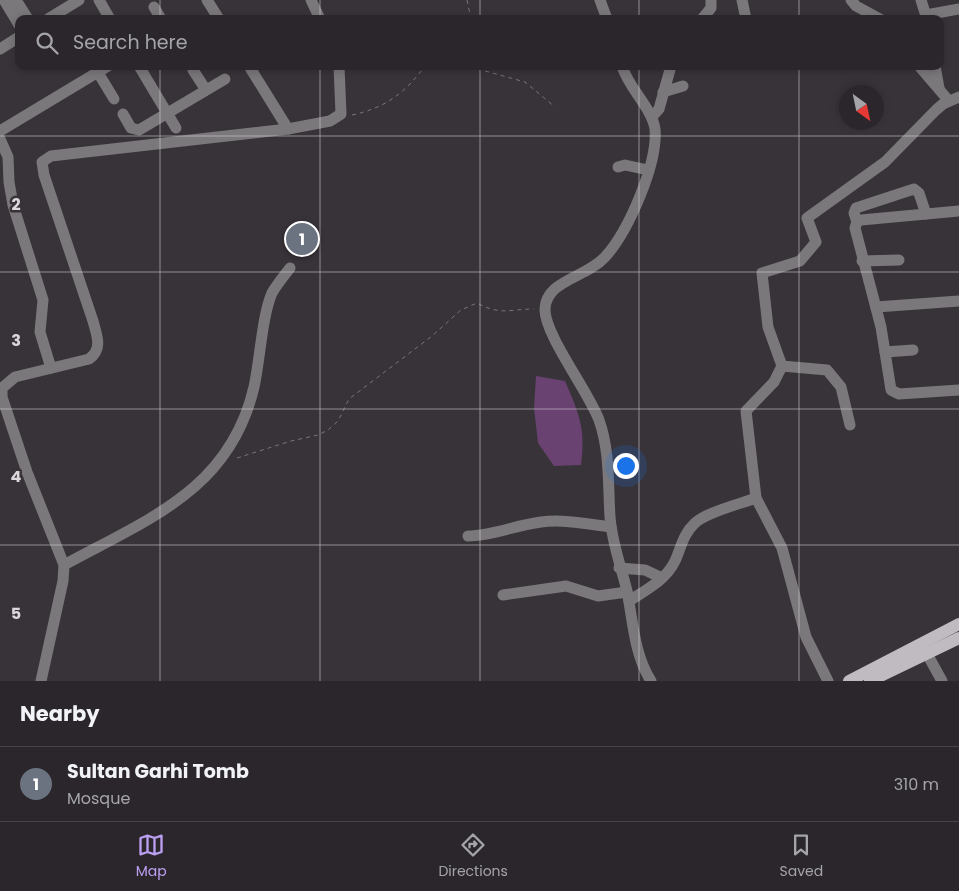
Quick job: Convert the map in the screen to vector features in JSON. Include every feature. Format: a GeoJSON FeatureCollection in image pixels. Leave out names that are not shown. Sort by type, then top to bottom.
{"type":"FeatureCollection","features":[{"type":"Feature","properties":{"kind":"main road"},"geometry":{"type":"LineString","coordinates":[[849,681],[959,624]]}},
{"type":"Feature","properties":{"kind":"main road"},"geometry":{"type":"LineString","coordinates":[[870,681],[888,677],[926,652],[959,638]]}},
{"type":"Feature","properties":{"kind":"street"},"geometry":{"type":"LineString","coordinates":[[4,0],[15,18]]}},
{"type":"Feature","properties":{"kind":"street"},"geometry":{"type":"LineString","coordinates":[[16,0],[25,15]]}},
{"type":"Feature","properties":{"kind":"street"},"geometry":{"type":"LineString","coordinates":[[64,15],[79,0]]}},
{"type":"Feature","properties":{"kind":"street"},"geometry":{"type":"LineString","coordinates":[[99,0],[108,15]]}},
{"type":"Feature","properties":{"kind":"street"},"geometry":{"type":"LineString","coordinates":[[207,0],[216,15]]}},
{"type":"Feature","properties":{"kind":"street"},"geometry":{"type":"LineString","coordinates":[[311,0],[318,15]]}},
{"type":"Feature","properties":{"kind":"street"},"geometry":{"type":"LineString","coordinates":[[600,0],[606,15]]}},
{"type":"Feature","properties":{"kind":"street"},"geometry":{"type":"LineString","coordinates":[[742,0],[745,15]]}},
{"type":"Feature","properties":{"kind":"street"},"geometry":{"type":"LineString","coordinates":[[851,0],[856,6],[873,15]]}},
{"type":"Feature","properties":{"kind":"street"},"geometry":{"type":"LineString","coordinates":[[921,0],[925,15]]}},
{"type":"Feature","properties":{"kind":"street"},"geometry":{"type":"LineString","coordinates":[[154,7],[159,15]]}},
{"type":"Feature","properties":{"kind":"street"},"geometry":{"type":"LineString","coordinates":[[934,15],[959,9]]}},
{"type":"Feature","properties":{"kind":"street"},"geometry":{"type":"LineString","coordinates":[[0,49],[15,40]]}},
{"type":"Feature","properties":{"kind":"street"},"geometry":{"type":"LineString","coordinates":[[0,131],[97,70]]}},
{"type":"Feature","properties":{"kind":"street"},"geometry":{"type":"LineString","coordinates":[[101,70],[114,99]]}},
{"type":"Feature","properties":{"kind":"street"},"geometry":{"type":"LineString","coordinates":[[141,70],[176,128]]}},
{"type":"Feature","properties":{"kind":"street"},"geometry":{"type":"LineString","coordinates":[[193,70],[206,90]]}},
{"type":"Feature","properties":{"kind":"street"},"geometry":{"type":"LineString","coordinates":[[251,70],[288,129]]}},
{"type":"Feature","properties":{"kind":"street"},"geometry":{"type":"LineString","coordinates":[[41,681],[63,581],[64,565],[27,472],[2,397],[2,388],[9,380],[31,372],[88,359],[96,352],[98,342],[93,321],[44,175],[42,162],[47,157],[288,129],[336,118],[341,114],[342,106],[339,70]]}},
{"type":"Feature","properties":{"kind":"street"},"geometry":{"type":"LineString","coordinates":[[624,70],[629,84],[652,117],[655,135],[648,170],[639,198],[616,243],[605,257],[590,270],[557,285],[549,296],[545,309],[553,333],[600,421],[605,448],[611,527],[619,568],[628,596],[637,646],[651,681]]}},
{"type":"Feature","properties":{"kind":"street"},"geometry":{"type":"LineString","coordinates":[[652,117],[659,109],[670,70]]}},
{"type":"Feature","properties":{"kind":"street"},"geometry":{"type":"LineString","coordinates":[[828,681],[806,637],[782,548],[756,498],[751,470],[746,411],[774,382],[782,366],[768,327],[762,273],[800,261],[816,242],[807,218],[885,162],[936,110],[954,99],[939,90],[922,70]]}},
{"type":"Feature","properties":{"kind":"street"},"geometry":{"type":"LineString","coordinates":[[936,70],[939,90]]}},
{"type":"Feature","properties":{"kind":"street"},"geometry":{"type":"LineString","coordinates":[[123,114],[131,128],[136,130],[225,79]]}},
{"type":"Feature","properties":{"kind":"street"},"geometry":{"type":"LineString","coordinates":[[663,92],[683,86]]}},
{"type":"Feature","properties":{"kind":"street"},"geometry":{"type":"LineString","coordinates":[[0,139],[8,157],[8,182],[13,205],[43,300],[40,332],[51,368]]}},
{"type":"Feature","properties":{"kind":"street"},"geometry":{"type":"LineString","coordinates":[[618,167],[625,165],[648,170]]}},
{"type":"Feature","properties":{"kind":"street"},"geometry":{"type":"LineString","coordinates":[[926,214],[919,193],[914,189],[856,208],[854,213],[857,222],[854,228],[876,307],[890,387],[894,392],[959,390]]}},
{"type":"Feature","properties":{"kind":"street"},"geometry":{"type":"LineString","coordinates":[[857,222],[959,211]]}},
{"type":"Feature","properties":{"kind":"street"},"geometry":{"type":"LineString","coordinates":[[862,261],[899,260]]}},
{"type":"Feature","properties":{"kind":"street"},"geometry":{"type":"LineString","coordinates":[[64,565],[190,493],[214,470],[236,436],[244,416],[254,388],[272,293],[290,268]]}},
{"type":"Feature","properties":{"kind":"street"},"geometry":{"type":"LineString","coordinates":[[876,307],[959,302]]}},
{"type":"Feature","properties":{"kind":"street"},"geometry":{"type":"LineString","coordinates":[[885,352],[913,350]]}},
{"type":"Feature","properties":{"kind":"street"},"geometry":{"type":"LineString","coordinates":[[782,366],[827,370],[841,387],[850,425]]}},
{"type":"Feature","properties":{"kind":"street"},"geometry":{"type":"LineString","coordinates":[[503,595],[566,586],[598,596],[628,596],[662,578],[675,562],[683,538],[695,522],[756,498]]}},
{"type":"Feature","properties":{"kind":"street"},"geometry":{"type":"LineString","coordinates":[[468,536],[486,535],[500,530],[540,522],[611,527]]}},
{"type":"Feature","properties":{"kind":"street"},"geometry":{"type":"LineString","coordinates":[[619,568],[645,570],[662,578]]}},
{"type":"Feature","properties":{"kind":"street"},"geometry":{"type":"LineString","coordinates":[[926,652],[942,681]]}},
{"type":"Feature","properties":{"kind":"path"},"geometry":{"type":"LineString","coordinates":[[467,0],[470,15]]}},
{"type":"Feature","properties":{"kind":"path"},"geometry":{"type":"LineString","coordinates":[[336,118],[386,105],[403,92],[422,70]]}},
{"type":"Feature","properties":{"kind":"path"},"geometry":{"type":"LineString","coordinates":[[484,70],[525,82],[556,106]]}},
{"type":"Feature","properties":{"kind":"path"},"geometry":{"type":"LineString","coordinates":[[237,458],[291,441],[318,436],[328,430],[338,421],[349,399],[432,336],[466,306],[477,303],[494,312],[545,309]]}},
{"type":"Feature","properties":{"kind":"shaded area"},"geometry":{"type":"Polygon","coordinates":[[[536,376],[565,381],[582,431],[581,465],[554,466],[538,443],[534,408],[536,376]]]}},
{"type":"Feature","properties":{"kind":"place","name":"Sultan Garhi Tomb"},"geometry":{"type":"Point","coordinates":[302,239]}}]}
